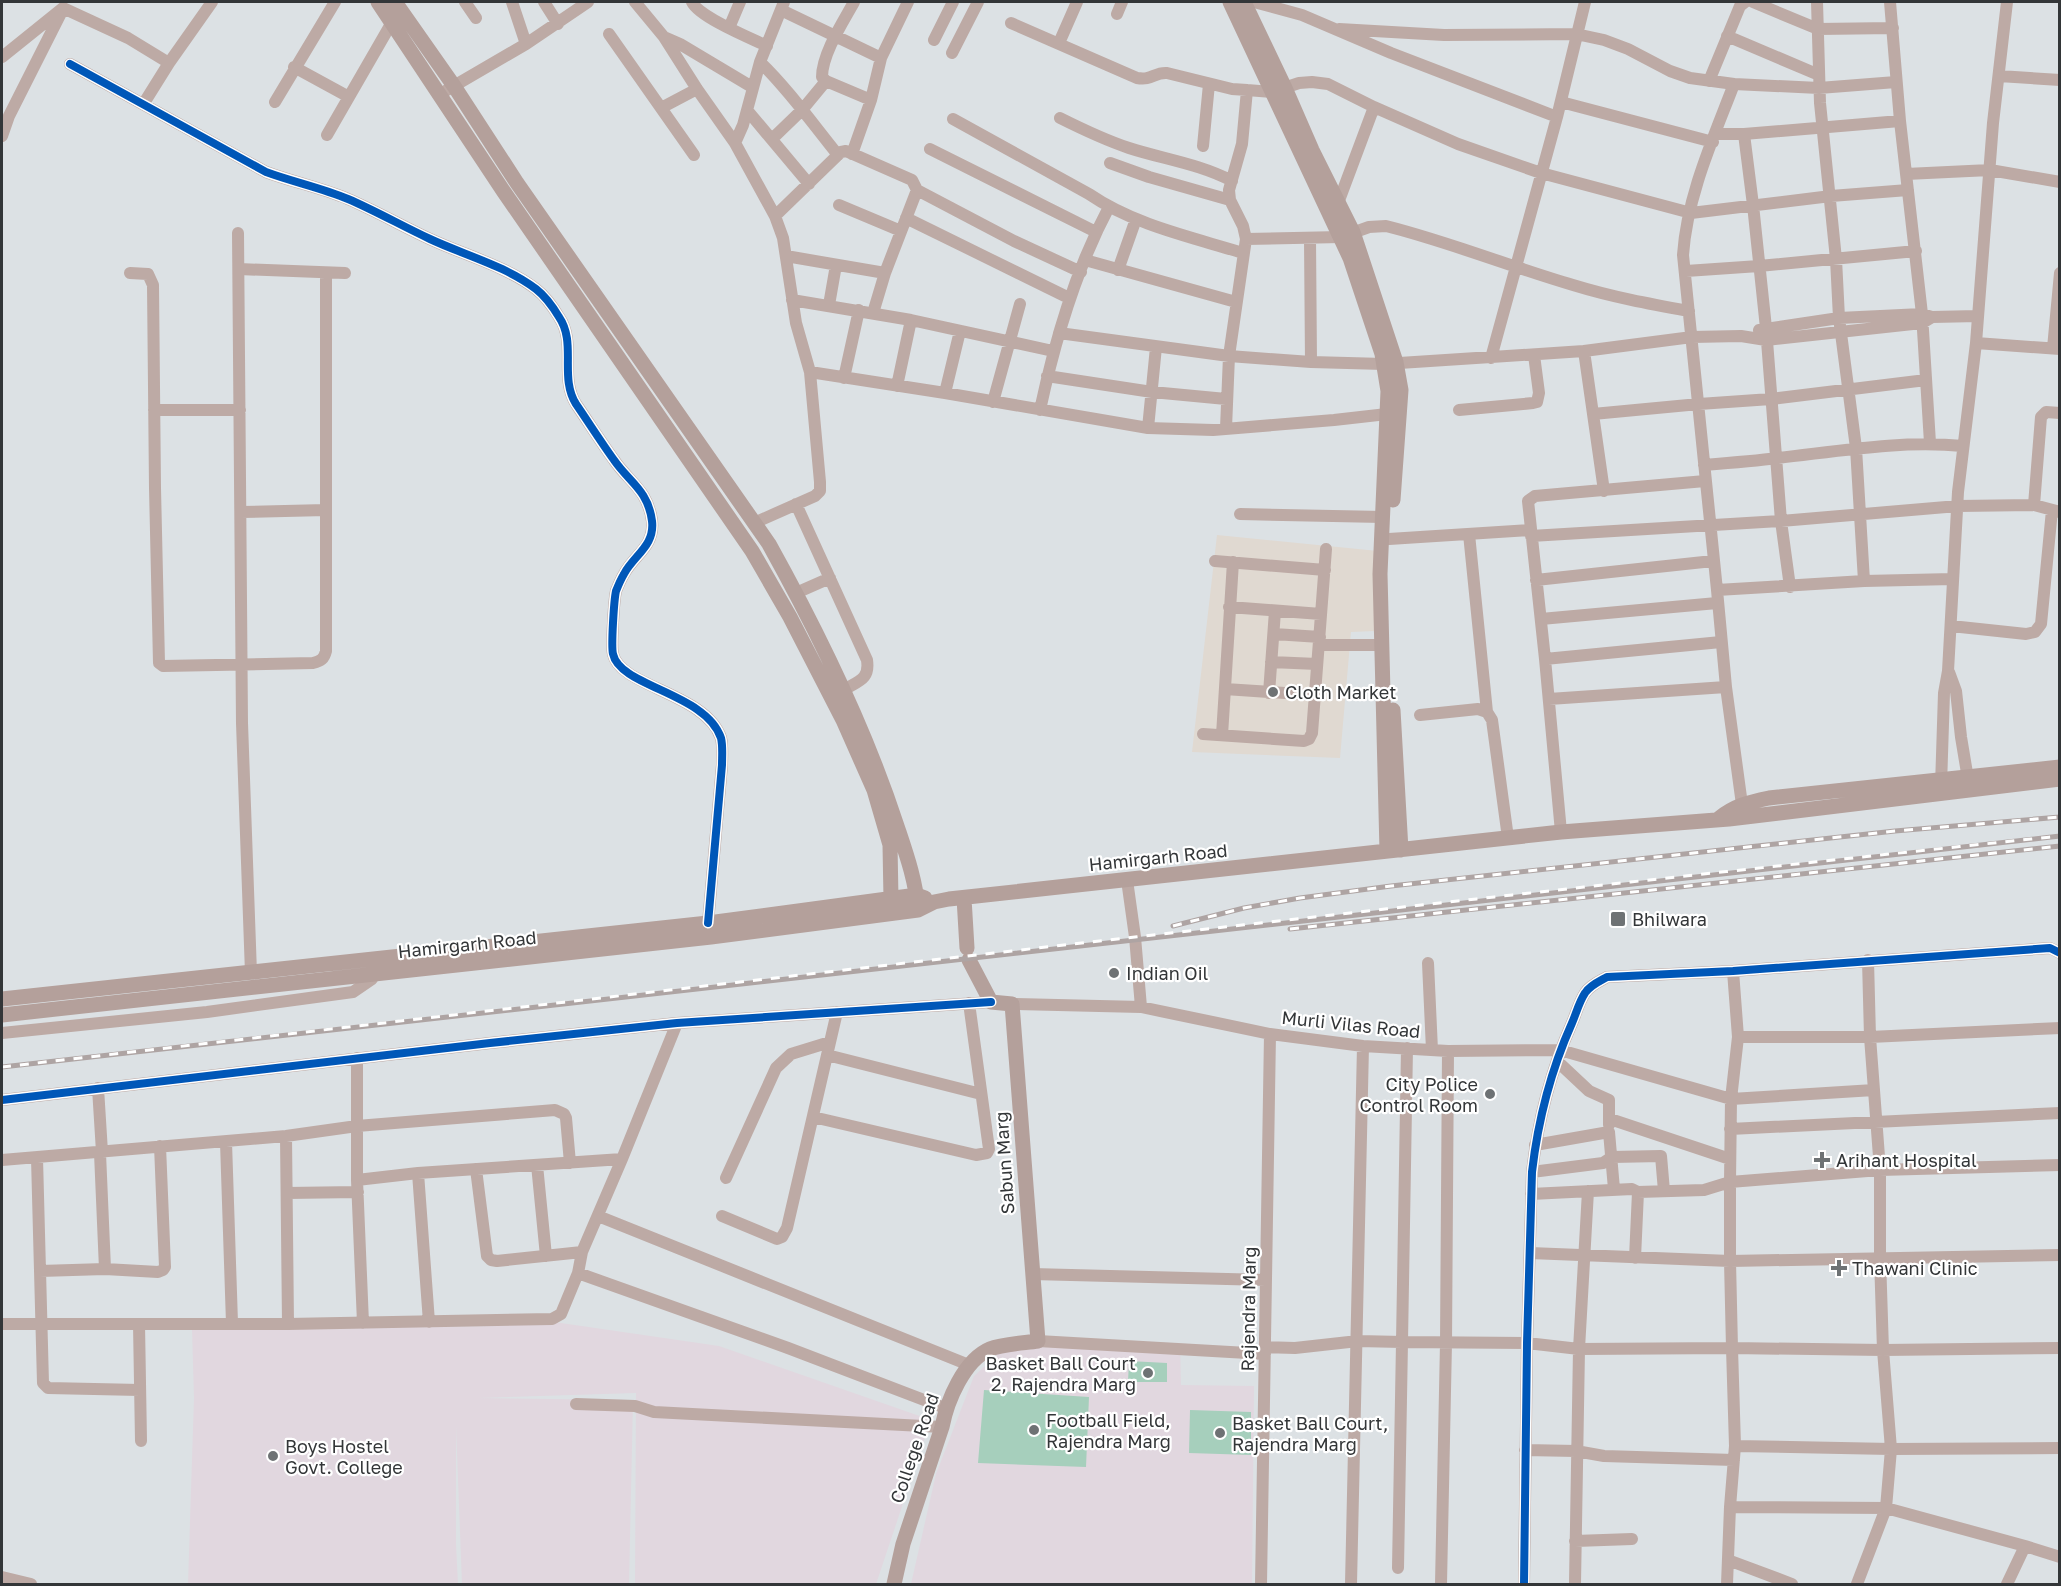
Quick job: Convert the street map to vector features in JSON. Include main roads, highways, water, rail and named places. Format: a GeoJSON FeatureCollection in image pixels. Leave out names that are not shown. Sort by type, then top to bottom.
{"type":"FeatureCollection","features":[{"type":"Feature","properties":{"kind":"main road"},"geometry":{"type":"LineString","coordinates":[[378,2],[395,11],[454,86],[517,183],[769,544],[796,593],[868,746],[891,808],[918,902]]}},
{"type":"Feature","properties":{"kind":"main road"},"geometry":{"type":"LineString","coordinates":[[1230,2],[1312,150],[1338,202],[1347,234],[1350,258],[1390,363],[1400,399],[1386,574],[1394,850]]}},
{"type":"Feature","properties":{"kind":"main road"},"geometry":{"type":"LineString","coordinates":[[1244,2],[1331,218],[1347,234]]}},
{"type":"Feature","properties":{"kind":"main road"},"geometry":{"type":"LineString","coordinates":[[395,11],[439,94],[752,551],[790,617],[843,720],[874,790],[890,845],[893,906]]}},
{"type":"Feature","properties":{"kind":"main road"},"geometry":{"type":"LineString","coordinates":[[1390,363],[1380,574],[1381,645],[1394,850]]}},
{"type":"Feature","properties":{"kind":"main road"},"geometry":{"type":"LineString","coordinates":[[1969,783],[2060,767]]}},
{"type":"Feature","properties":{"kind":"main road"},"geometry":{"type":"LineString","coordinates":[[1969,783],[2060,779]]}},
{"type":"Feature","properties":{"kind":"main road","name":"Hamirgarh Road"},"geometry":{"type":"LineString","coordinates":[[2,999],[251,973],[374,966],[711,938],[918,902],[1561,832],[1718,819],[1769,798],[1969,783]]}},
{"type":"Feature","properties":{"kind":"main road","name":"Sabun Marg"},"geometry":{"type":"LineString","coordinates":[[964,898],[968,954],[991,1002],[1012,1004],[1038,1341]]}},
{"type":"Feature","properties":{"kind":"main road","name":"Hamirgarh Road"},"geometry":{"type":"LineString","coordinates":[[2,1015],[708,922],[893,906]]}},
{"type":"Feature","properties":{"kind":"main road","name":"College Road"},"geometry":{"type":"LineString","coordinates":[[894,1584],[903,1544],[942,1427],[945,1408],[969,1365],[990,1349],[1038,1341]]}},
{"type":"Feature","properties":{"kind":"railway"},"geometry":{"type":"LineString","coordinates":[[1173,926],[1244,908],[1391,886],[1895,831],[2060,817]]}},
{"type":"Feature","properties":{"kind":"railway"},"geometry":{"type":"LineString","coordinates":[[2,1067],[1288,920],[2060,836]]}},
{"type":"Feature","properties":{"kind":"railway"},"geometry":{"type":"LineString","coordinates":[[1290,929],[2060,846]]}},
{"type":"Feature","properties":{"kind":"place","name":"Cloth Market"},"geometry":{"type":"Point","coordinates":[1273,692]}},
{"type":"Feature","properties":{"kind":"place","name":"Bhilwara"},"geometry":{"type":"Point","coordinates":[1618,919]}},
{"type":"Feature","properties":{"kind":"place","name":"Indian Oil"},"geometry":{"type":"Point","coordinates":[1114,973]}},
{"type":"Feature","properties":{"kind":"place","name":"City Police Control Room"},"geometry":{"type":"Point","coordinates":[1490,1094]}},
{"type":"Feature","properties":{"kind":"place","name":"Arihant Hospital"},"geometry":{"type":"Point","coordinates":[1822,1160]}},
{"type":"Feature","properties":{"kind":"place","name":"Thawani Clinic"},"geometry":{"type":"Point","coordinates":[1839,1268]}},
{"type":"Feature","properties":{"kind":"place","name":"Basket Ball Court 2, Rajendra Marg"},"geometry":{"type":"Point","coordinates":[1148,1373]}},
{"type":"Feature","properties":{"kind":"place","name":"Football Field, Rajendra Marg"},"geometry":{"type":"Point","coordinates":[1034,1430]}},
{"type":"Feature","properties":{"kind":"place","name":"Basket Ball Court, Rajendra Marg"},"geometry":{"type":"Point","coordinates":[1220,1433]}},
{"type":"Feature","properties":{"kind":"place","name":"Boys Hostel Govt. College"},"geometry":{"type":"Point","coordinates":[273,1456]}}]}
